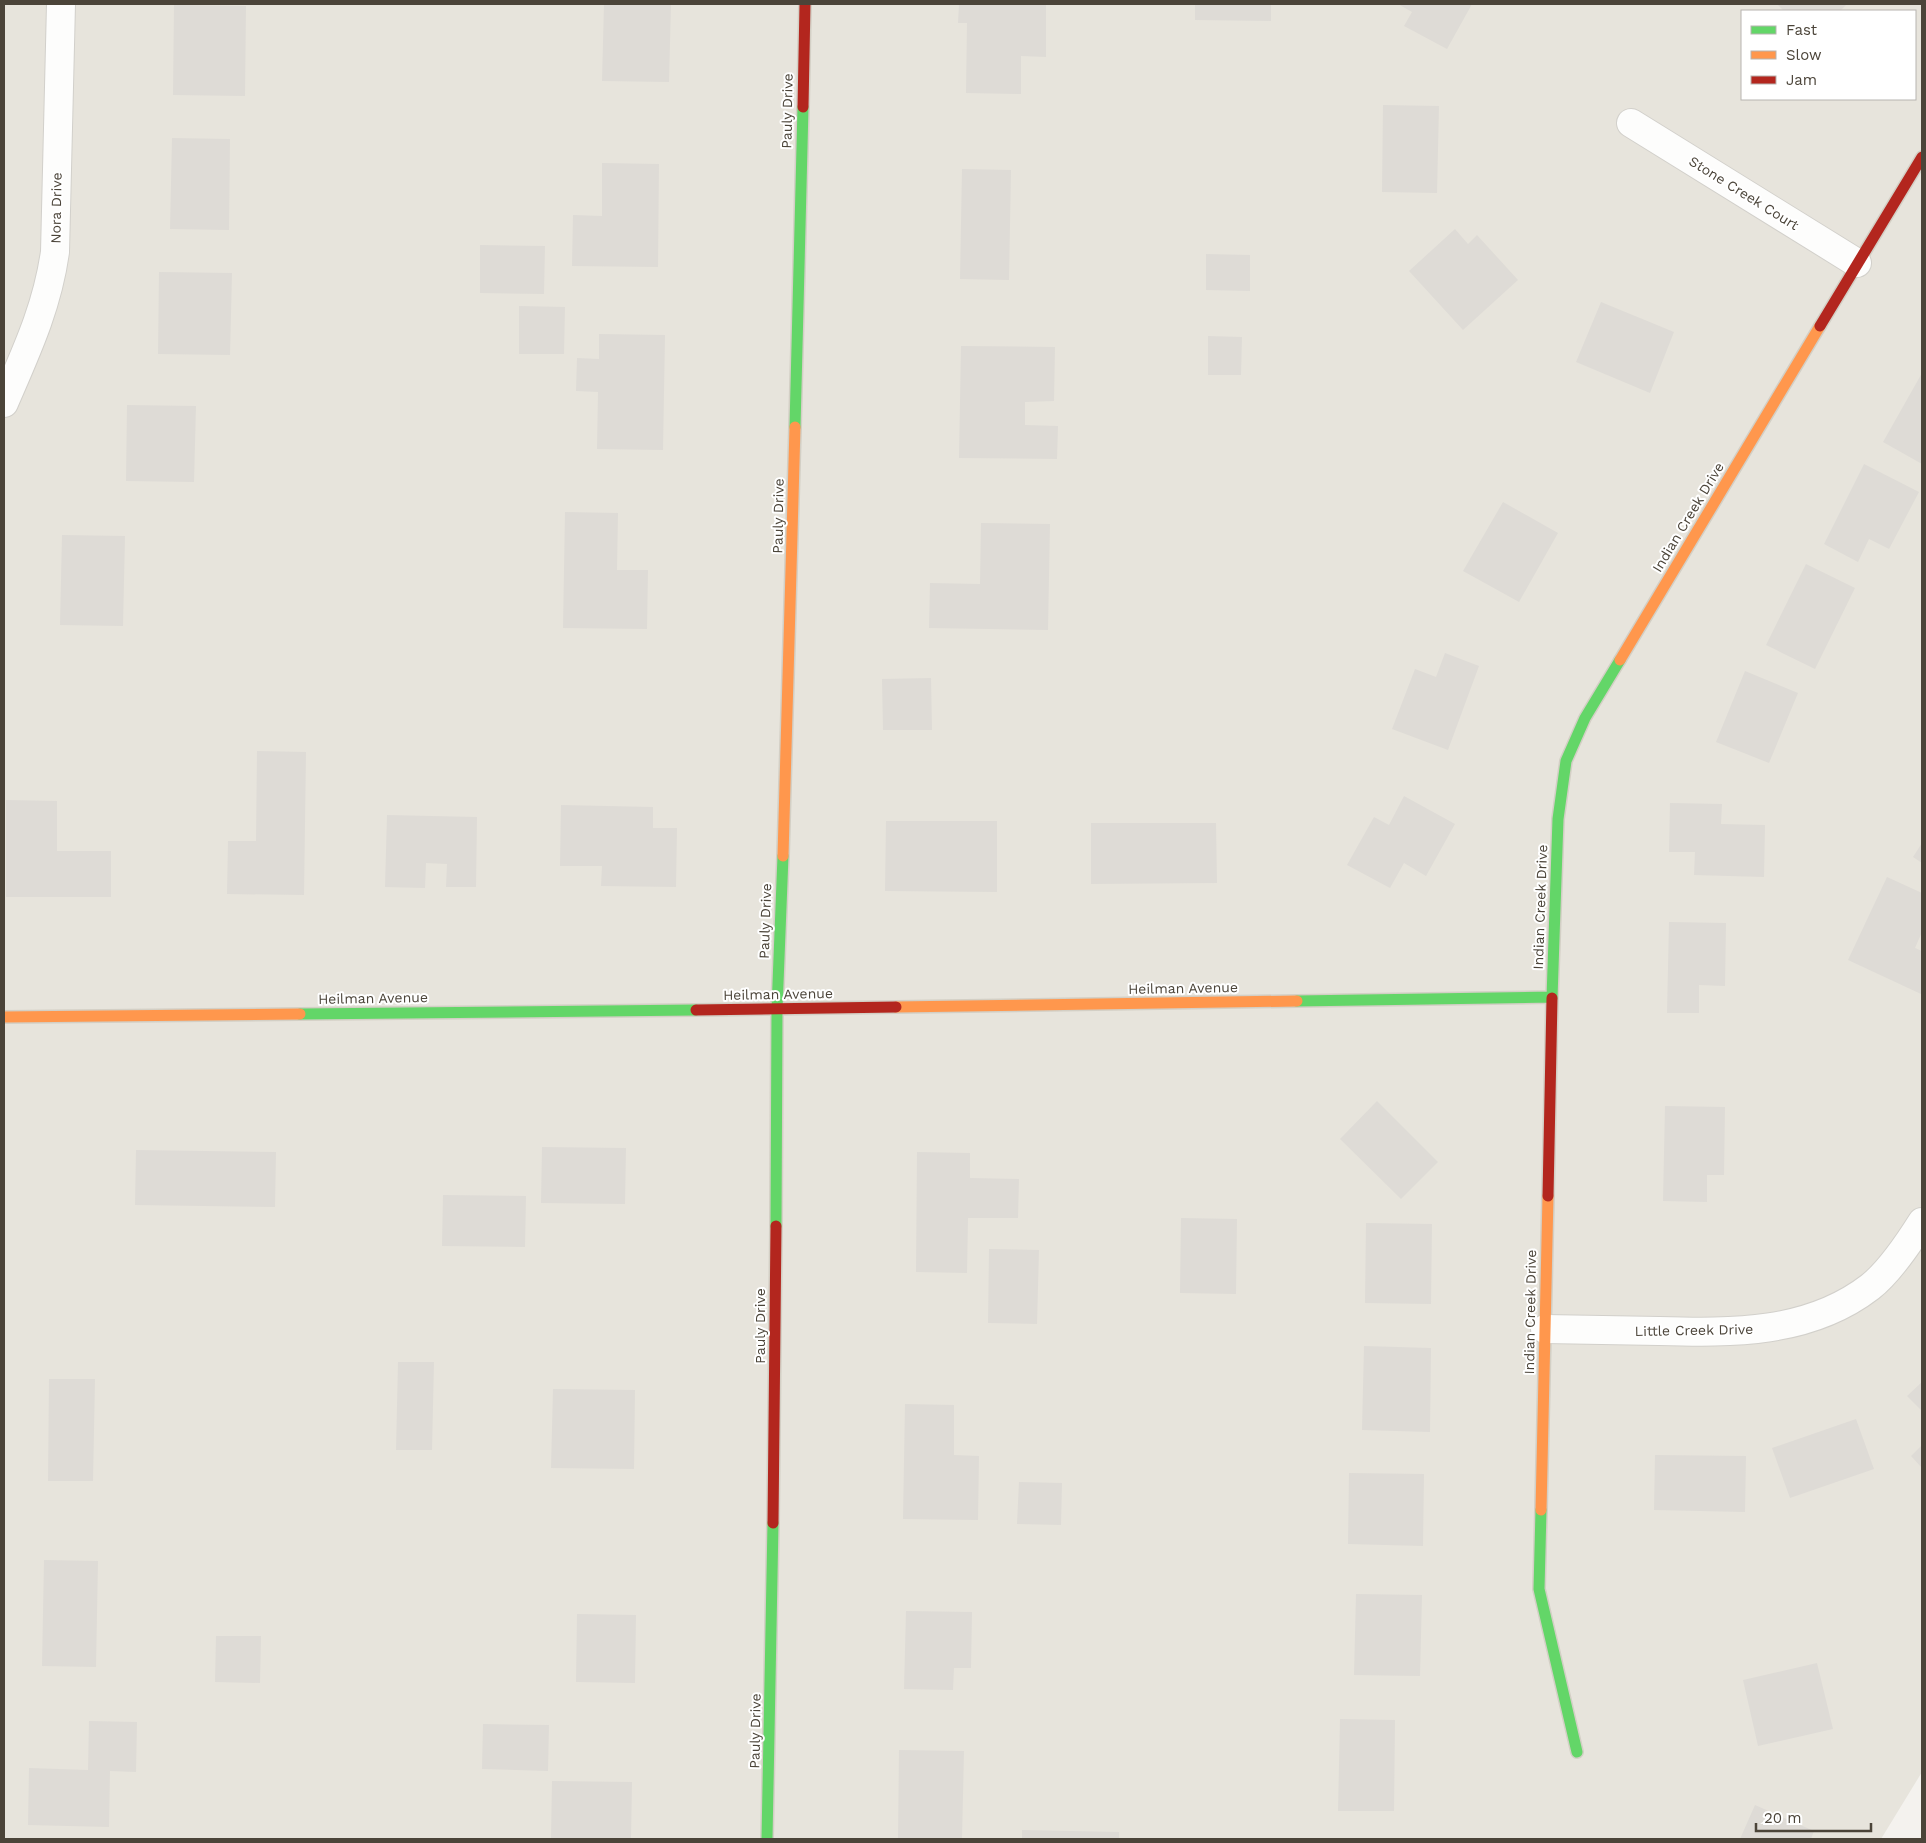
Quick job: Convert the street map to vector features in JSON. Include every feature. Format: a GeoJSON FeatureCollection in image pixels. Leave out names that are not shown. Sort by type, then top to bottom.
{"type":"FeatureCollection","features":[{"type":"Feature","properties":{"kind":"street","name":"Nora Drive"},"geometry":{"type":"LineString","coordinates":[[4,403],[43,311],[51,284],[55,252],[61,4]]}},
{"type":"Feature","properties":{"kind":"street","name":"Pauly Drive"},"geometry":{"type":"LineString","coordinates":[[767,1839],[774,1570],[777,1009],[788,691],[805,4]]}},
{"type":"Feature","properties":{"kind":"street","name":"Stone Creek Court"},"geometry":{"type":"LineString","coordinates":[[1631,123],[1857,263]]}},
{"type":"Feature","properties":{"kind":"street","name":"Indian Creek Drive"},"geometry":{"type":"LineString","coordinates":[[1577,1752],[1539,1590],[1552,997],[1558,819],[1566,761],[1585,718],[1922,157]]}},
{"type":"Feature","properties":{"kind":"street","name":"Heilman Avenue"},"geometry":{"type":"LineString","coordinates":[[4,1017],[777,1009],[1552,997]]}},
{"type":"Feature","properties":{"kind":"street","name":"Little Creek Drive"},"geometry":{"type":"LineString","coordinates":[[1544,1329],[1713,1333],[1771,1328],[1800,1322],[1827,1313],[1872,1286],[1909,1242],[1922,1222]]}},
{"type":"Feature","properties":{"kind":"shaded area"},"geometry":{"type":"Polygon","coordinates":[[[4,4],[1922,4],[1922,1772],[1881,1839],[4,1839],[4,4]]]}},
{"type":"Feature","properties":{"kind":"building"},"geometry":{"type":"Polygon","coordinates":[[[604,4],[671,4],[669,82],[602,81],[604,4]]]}},
{"type":"Feature","properties":{"kind":"building"},"geometry":{"type":"Polygon","coordinates":[[[959,4],[1046,4],[1046,57],[1021,56],[1021,94],[966,93],[967,23],[958,23],[959,4]]]}},
{"type":"Feature","properties":{"kind":"building"},"geometry":{"type":"Polygon","coordinates":[[[1195,4],[1271,4],[1271,21],[1195,20],[1195,4]]]}},
{"type":"Feature","properties":{"kind":"building"},"geometry":{"type":"Polygon","coordinates":[[[1398,4],[1472,4],[1447,49],[1404,26],[1412,12],[1398,4]]]}},
{"type":"Feature","properties":{"kind":"building"},"geometry":{"type":"Polygon","coordinates":[[[1777,4],[1847,4],[1841,10],[1783,10],[1777,4]]]}},
{"type":"Feature","properties":{"kind":"building"},"geometry":{"type":"Polygon","coordinates":[[[174,5],[246,6],[245,96],[173,95],[174,5]]]}},
{"type":"Feature","properties":{"kind":"building"},"geometry":{"type":"Polygon","coordinates":[[[1383,105],[1439,106],[1437,193],[1382,192],[1383,105]]]}},
{"type":"Feature","properties":{"kind":"building"},"geometry":{"type":"Polygon","coordinates":[[[172,138],[230,139],[229,230],[170,229],[172,138]]]}},
{"type":"Feature","properties":{"kind":"building"},"geometry":{"type":"Polygon","coordinates":[[[602,163],[659,164],[658,267],[572,266],[573,215],[602,216],[602,163]]]}},
{"type":"Feature","properties":{"kind":"building"},"geometry":{"type":"Polygon","coordinates":[[[962,169],[1011,170],[1009,280],[960,279],[962,169]]]}},
{"type":"Feature","properties":{"kind":"building"},"geometry":{"type":"Polygon","coordinates":[[[1455,229],[1468,244],[1477,235],[1518,280],[1463,330],[1409,271],[1455,229]]]}},
{"type":"Feature","properties":{"kind":"building"},"geometry":{"type":"Polygon","coordinates":[[[480,245],[545,246],[544,294],[480,293],[480,245]]]}},
{"type":"Feature","properties":{"kind":"building"},"geometry":{"type":"Polygon","coordinates":[[[1206,254],[1250,255],[1250,291],[1206,290],[1206,254]]]}},
{"type":"Feature","properties":{"kind":"building"},"geometry":{"type":"Polygon","coordinates":[[[159,272],[232,273],[230,355],[158,354],[159,272]]]}},
{"type":"Feature","properties":{"kind":"building"},"geometry":{"type":"Polygon","coordinates":[[[1601,302],[1674,332],[1650,393],[1576,362],[1601,302]]]}},
{"type":"Feature","properties":{"kind":"building"},"geometry":{"type":"Polygon","coordinates":[[[519,306],[565,307],[564,354],[519,354],[519,306]]]}},
{"type":"Feature","properties":{"kind":"building"},"geometry":{"type":"Polygon","coordinates":[[[599,334],[665,335],[663,450],[597,449],[598,392],[576,391],[577,358],[599,359],[599,334]]]}},
{"type":"Feature","properties":{"kind":"building"},"geometry":{"type":"Polygon","coordinates":[[[1208,336],[1242,337],[1241,375],[1208,375],[1208,336]]]}},
{"type":"Feature","properties":{"kind":"building"},"geometry":{"type":"Polygon","coordinates":[[[961,346],[1055,347],[1054,401],[1025,402],[1025,425],[1058,426],[1057,459],[959,458],[961,346]]]}},
{"type":"Feature","properties":{"kind":"building"},"geometry":{"type":"Polygon","coordinates":[[[1922,373],[1922,464],[1883,442],[1922,373]]]}},
{"type":"Feature","properties":{"kind":"building"},"geometry":{"type":"Polygon","coordinates":[[[127,405],[196,406],[194,482],[126,481],[127,405]]]}},
{"type":"Feature","properties":{"kind":"building"},"geometry":{"type":"Polygon","coordinates":[[[1864,464],[1919,492],[1889,549],[1869,539],[1858,562],[1824,544],[1864,464]]]}},
{"type":"Feature","properties":{"kind":"building"},"geometry":{"type":"Polygon","coordinates":[[[1503,502],[1558,533],[1519,602],[1463,571],[1503,502]]]}},
{"type":"Feature","properties":{"kind":"building"},"geometry":{"type":"Polygon","coordinates":[[[565,512],[618,513],[617,570],[648,570],[647,629],[563,628],[565,512]]]}},
{"type":"Feature","properties":{"kind":"building"},"geometry":{"type":"Polygon","coordinates":[[[981,523],[1050,524],[1048,630],[929,628],[930,583],[980,584],[981,523]]]}},
{"type":"Feature","properties":{"kind":"building"},"geometry":{"type":"Polygon","coordinates":[[[62,535],[125,536],[123,626],[60,625],[62,535]]]}},
{"type":"Feature","properties":{"kind":"building"},"geometry":{"type":"Polygon","coordinates":[[[1806,564],[1855,588],[1815,669],[1766,645],[1806,564]]]}},
{"type":"Feature","properties":{"kind":"building"},"geometry":{"type":"Polygon","coordinates":[[[1445,653],[1479,666],[1448,750],[1392,729],[1415,669],[1436,677],[1445,653]]]}},
{"type":"Feature","properties":{"kind":"building"},"geometry":{"type":"Polygon","coordinates":[[[1745,671],[1798,693],[1769,763],[1716,742],[1745,671]]]}},
{"type":"Feature","properties":{"kind":"building"},"geometry":{"type":"Polygon","coordinates":[[[931,678],[932,730],[883,730],[882,679],[931,678]]]}},
{"type":"Feature","properties":{"kind":"building"},"geometry":{"type":"Polygon","coordinates":[[[257,751],[306,752],[304,895],[227,894],[228,841],[256,841],[257,751]]]}},
{"type":"Feature","properties":{"kind":"building"},"geometry":{"type":"Polygon","coordinates":[[[1404,796],[1455,824],[1426,876],[1404,863],[1390,888],[1347,865],[1374,817],[1389,825],[1404,796]]]}},
{"type":"Feature","properties":{"kind":"building"},"geometry":{"type":"Polygon","coordinates":[[[6,800],[57,801],[57,851],[111,851],[111,897],[6,897],[6,800]]]}},
{"type":"Feature","properties":{"kind":"building"},"geometry":{"type":"Polygon","coordinates":[[[1670,803],[1722,804],[1721,824],[1765,825],[1764,877],[1694,875],[1695,852],[1669,852],[1670,803]]]}},
{"type":"Feature","properties":{"kind":"building"},"geometry":{"type":"Polygon","coordinates":[[[561,805],[653,807],[653,828],[677,828],[676,887],[601,886],[602,866],[560,866],[561,805]]]}},
{"type":"Feature","properties":{"kind":"building"},"geometry":{"type":"Polygon","coordinates":[[[387,815],[477,817],[476,887],[446,887],[447,864],[426,863],[425,888],[385,887],[387,815]]]}},
{"type":"Feature","properties":{"kind":"building"},"geometry":{"type":"Polygon","coordinates":[[[886,821],[997,821],[997,892],[885,891],[886,821]]]}},
{"type":"Feature","properties":{"kind":"building"},"geometry":{"type":"Polygon","coordinates":[[[1091,823],[1216,823],[1217,883],[1091,884],[1091,823]]]}},
{"type":"Feature","properties":{"kind":"building"},"geometry":{"type":"Polygon","coordinates":[[[1922,843],[1922,863],[1913,857],[1922,843]]]}},
{"type":"Feature","properties":{"kind":"building"},"geometry":{"type":"Polygon","coordinates":[[[1887,877],[1922,893],[1922,932],[1915,948],[1922,951],[1921,994],[1848,960],[1887,877]]]}},
{"type":"Feature","properties":{"kind":"building"},"geometry":{"type":"Polygon","coordinates":[[[1669,922],[1726,923],[1725,986],[1699,985],[1699,1013],[1667,1013],[1669,922]]]}},
{"type":"Feature","properties":{"kind":"building"},"geometry":{"type":"Polygon","coordinates":[[[1377,1101],[1438,1162],[1401,1199],[1340,1139],[1377,1101]]]}},
{"type":"Feature","properties":{"kind":"building"},"geometry":{"type":"Polygon","coordinates":[[[1665,1106],[1725,1107],[1724,1175],[1707,1175],[1707,1202],[1663,1201],[1665,1106]]]}},
{"type":"Feature","properties":{"kind":"building"},"geometry":{"type":"Polygon","coordinates":[[[542,1147],[626,1148],[625,1204],[541,1203],[542,1147]]]}},
{"type":"Feature","properties":{"kind":"building"},"geometry":{"type":"Polygon","coordinates":[[[136,1150],[276,1152],[275,1207],[135,1205],[136,1150]]]}},
{"type":"Feature","properties":{"kind":"building"},"geometry":{"type":"Polygon","coordinates":[[[917,1152],[970,1153],[970,1178],[1019,1179],[1018,1218],[968,1218],[967,1273],[916,1272],[917,1152]]]}},
{"type":"Feature","properties":{"kind":"building"},"geometry":{"type":"Polygon","coordinates":[[[443,1195],[526,1196],[525,1247],[442,1246],[443,1195]]]}},
{"type":"Feature","properties":{"kind":"building"},"geometry":{"type":"Polygon","coordinates":[[[1181,1218],[1237,1219],[1236,1294],[1180,1293],[1181,1218]]]}},
{"type":"Feature","properties":{"kind":"building"},"geometry":{"type":"Polygon","coordinates":[[[1366,1223],[1432,1224],[1431,1304],[1365,1303],[1366,1223]]]}},
{"type":"Feature","properties":{"kind":"building"},"geometry":{"type":"Polygon","coordinates":[[[989,1249],[1039,1250],[1037,1324],[988,1323],[989,1249]]]}},
{"type":"Feature","properties":{"kind":"building"},"geometry":{"type":"Polygon","coordinates":[[[1364,1346],[1431,1348],[1430,1432],[1362,1430],[1364,1346]]]}},
{"type":"Feature","properties":{"kind":"building"},"geometry":{"type":"Polygon","coordinates":[[[398,1362],[434,1362],[432,1450],[396,1450],[398,1362]]]}},
{"type":"Feature","properties":{"kind":"building"},"geometry":{"type":"Polygon","coordinates":[[[49,1379],[95,1379],[93,1481],[48,1481],[49,1379]]]}},
{"type":"Feature","properties":{"kind":"building"},"geometry":{"type":"Polygon","coordinates":[[[1922,1382],[1922,1411],[1907,1396],[1922,1382]]]}},
{"type":"Feature","properties":{"kind":"building"},"geometry":{"type":"Polygon","coordinates":[[[553,1389],[635,1390],[634,1469],[551,1468],[553,1389]]]}},
{"type":"Feature","properties":{"kind":"building"},"geometry":{"type":"Polygon","coordinates":[[[905,1404],[954,1405],[954,1455],[979,1456],[978,1520],[903,1519],[905,1404]]]}},
{"type":"Feature","properties":{"kind":"building"},"geometry":{"type":"Polygon","coordinates":[[[1856,1419],[1874,1469],[1790,1498],[1772,1448],[1856,1419]]]}},
{"type":"Feature","properties":{"kind":"building"},"geometry":{"type":"Polygon","coordinates":[[[1922,1445],[1922,1468],[1911,1456],[1922,1445]]]}},
{"type":"Feature","properties":{"kind":"building"},"geometry":{"type":"Polygon","coordinates":[[[1655,1455],[1746,1456],[1745,1512],[1654,1510],[1655,1455]]]}},
{"type":"Feature","properties":{"kind":"building"},"geometry":{"type":"Polygon","coordinates":[[[1349,1473],[1424,1474],[1423,1546],[1348,1544],[1349,1473]]]}},
{"type":"Feature","properties":{"kind":"building"},"geometry":{"type":"Polygon","coordinates":[[[1019,1482],[1062,1483],[1061,1525],[1017,1524],[1019,1482]]]}},
{"type":"Feature","properties":{"kind":"building"},"geometry":{"type":"Polygon","coordinates":[[[44,1560],[98,1561],[96,1667],[42,1666],[44,1560]]]}},
{"type":"Feature","properties":{"kind":"building"},"geometry":{"type":"Polygon","coordinates":[[[1356,1594],[1422,1595],[1420,1676],[1354,1675],[1356,1594]]]}},
{"type":"Feature","properties":{"kind":"building"},"geometry":{"type":"Polygon","coordinates":[[[906,1611],[972,1612],[971,1668],[954,1668],[953,1690],[904,1689],[906,1611]]]}},
{"type":"Feature","properties":{"kind":"building"},"geometry":{"type":"Polygon","coordinates":[[[577,1614],[636,1615],[635,1683],[576,1682],[577,1614]]]}},
{"type":"Feature","properties":{"kind":"building"},"geometry":{"type":"Polygon","coordinates":[[[216,1636],[261,1636],[260,1683],[215,1682],[216,1636]]]}},
{"type":"Feature","properties":{"kind":"building"},"geometry":{"type":"Polygon","coordinates":[[[1817,1663],[1833,1729],[1758,1746],[1743,1680],[1817,1663]]]}},
{"type":"Feature","properties":{"kind":"building"},"geometry":{"type":"Polygon","coordinates":[[[1340,1719],[1395,1720],[1394,1811],[1338,1811],[1340,1719]]]}},
{"type":"Feature","properties":{"kind":"building"},"geometry":{"type":"Polygon","coordinates":[[[89,1721],[137,1722],[136,1772],[110,1771],[109,1827],[28,1825],[29,1768],[88,1770],[89,1721]]]}},
{"type":"Feature","properties":{"kind":"building"},"geometry":{"type":"Polygon","coordinates":[[[483,1724],[549,1725],[548,1771],[482,1769],[483,1724]]]}},
{"type":"Feature","properties":{"kind":"building"},"geometry":{"type":"Polygon","coordinates":[[[899,1750],[964,1751],[962,1839],[898,1839],[899,1750]]]}},
{"type":"Feature","properties":{"kind":"building"},"geometry":{"type":"Polygon","coordinates":[[[552,1781],[632,1782],[631,1839],[551,1839],[552,1781]]]}},
{"type":"Feature","properties":{"kind":"building"},"geometry":{"type":"Polygon","coordinates":[[[1755,1805],[1814,1831],[1811,1839],[1740,1839],[1755,1805]]]}},
{"type":"Feature","properties":{"kind":"building"},"geometry":{"type":"Polygon","coordinates":[[[1022,1830],[1119,1832],[1119,1839],[1022,1839],[1022,1830]]]}},
{"type":"Feature","properties":{"kind":"traffic: fast"},"geometry":{"type":"LineString","coordinates":[[795,427],[803,107]]}},
{"type":"Feature","properties":{"kind":"traffic: fast"},"geometry":{"type":"LineString","coordinates":[[1552,998],[1558,819],[1566,761],[1585,718],[1620,660]]}},
{"type":"Feature","properties":{"kind":"traffic: fast"},"geometry":{"type":"LineString","coordinates":[[776,1226],[777,1009],[783,856]]}},
{"type":"Feature","properties":{"kind":"traffic: fast"},"geometry":{"type":"LineString","coordinates":[[1297,1001],[1552,997]]}},
{"type":"Feature","properties":{"kind":"traffic: fast"},"geometry":{"type":"LineString","coordinates":[[300,1014],[696,1010]]}},
{"type":"Feature","properties":{"kind":"traffic: fast"},"geometry":{"type":"LineString","coordinates":[[1541,1510],[1539,1589],[1577,1752]]}},
{"type":"Feature","properties":{"kind":"traffic: fast"},"geometry":{"type":"LineString","coordinates":[[767,1839],[773,1523]]}},
{"type":"Feature","properties":{"kind":"traffic: slow"},"geometry":{"type":"LineString","coordinates":[[1620,660],[1820,326]]}},
{"type":"Feature","properties":{"kind":"traffic: slow"},"geometry":{"type":"LineString","coordinates":[[783,856],[795,427]]}},
{"type":"Feature","properties":{"kind":"traffic: slow"},"geometry":{"type":"LineString","coordinates":[[896,1007],[1297,1001]]}},
{"type":"Feature","properties":{"kind":"traffic: slow"},"geometry":{"type":"LineString","coordinates":[[4,1017],[300,1014]]}},
{"type":"Feature","properties":{"kind":"traffic: slow"},"geometry":{"type":"LineString","coordinates":[[1541,1510],[1548,1196]]}},
{"type":"Feature","properties":{"kind":"traffic: jam"},"geometry":{"type":"LineString","coordinates":[[803,107],[805,4]]}},
{"type":"Feature","properties":{"kind":"traffic: jam"},"geometry":{"type":"LineString","coordinates":[[1820,326],[1922,157]]}},
{"type":"Feature","properties":{"kind":"traffic: jam"},"geometry":{"type":"LineString","coordinates":[[1548,1196],[1552,998]]}},
{"type":"Feature","properties":{"kind":"traffic: jam"},"geometry":{"type":"LineString","coordinates":[[696,1010],[896,1007]]}},
{"type":"Feature","properties":{"kind":"traffic: jam"},"geometry":{"type":"LineString","coordinates":[[773,1523],[776,1226]]}}]}
